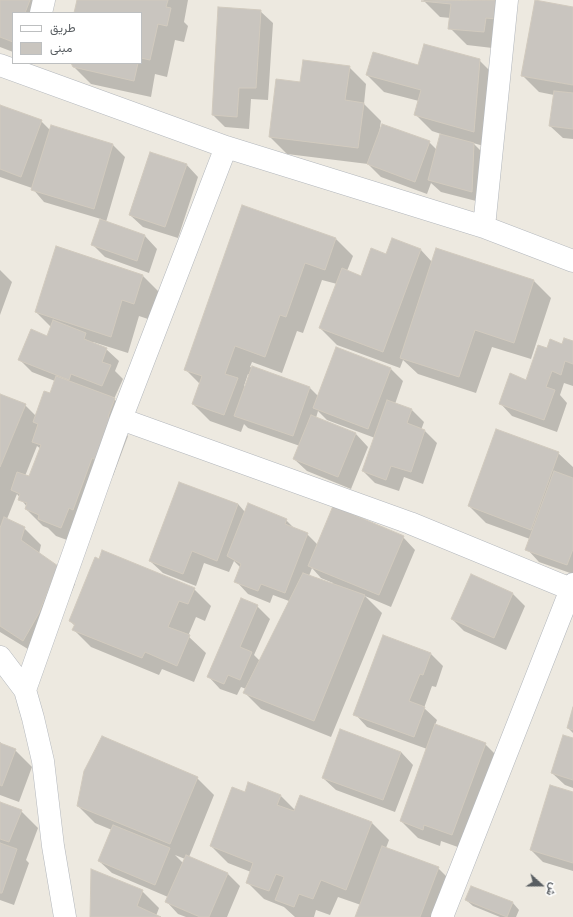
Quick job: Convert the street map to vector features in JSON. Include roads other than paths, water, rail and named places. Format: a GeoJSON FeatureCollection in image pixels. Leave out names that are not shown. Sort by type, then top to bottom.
{"type":"FeatureCollection","features":[{"type":"Feature","properties":{"kind":"street"},"geometry":{"type":"LineString","coordinates":[[41,12],[44,0]]}},
{"type":"Feature","properties":{"kind":"street"},"geometry":{"type":"LineString","coordinates":[[484,227],[507,0]]}},
{"type":"Feature","properties":{"kind":"street"},"geometry":{"type":"LineString","coordinates":[[0,65],[29,68],[226,147],[484,227],[573,261]]}},
{"type":"Feature","properties":{"kind":"street"},"geometry":{"type":"LineString","coordinates":[[25,690],[122,419],[226,147]]}},
{"type":"Feature","properties":{"kind":"street"},"geometry":{"type":"LineString","coordinates":[[122,419],[410,523],[572,588],[442,917]]}},
{"type":"Feature","properties":{"kind":"street"},"geometry":{"type":"LineString","coordinates":[[0,657],[25,690],[33,718],[43,761],[53,846],[65,917]]}}]}
